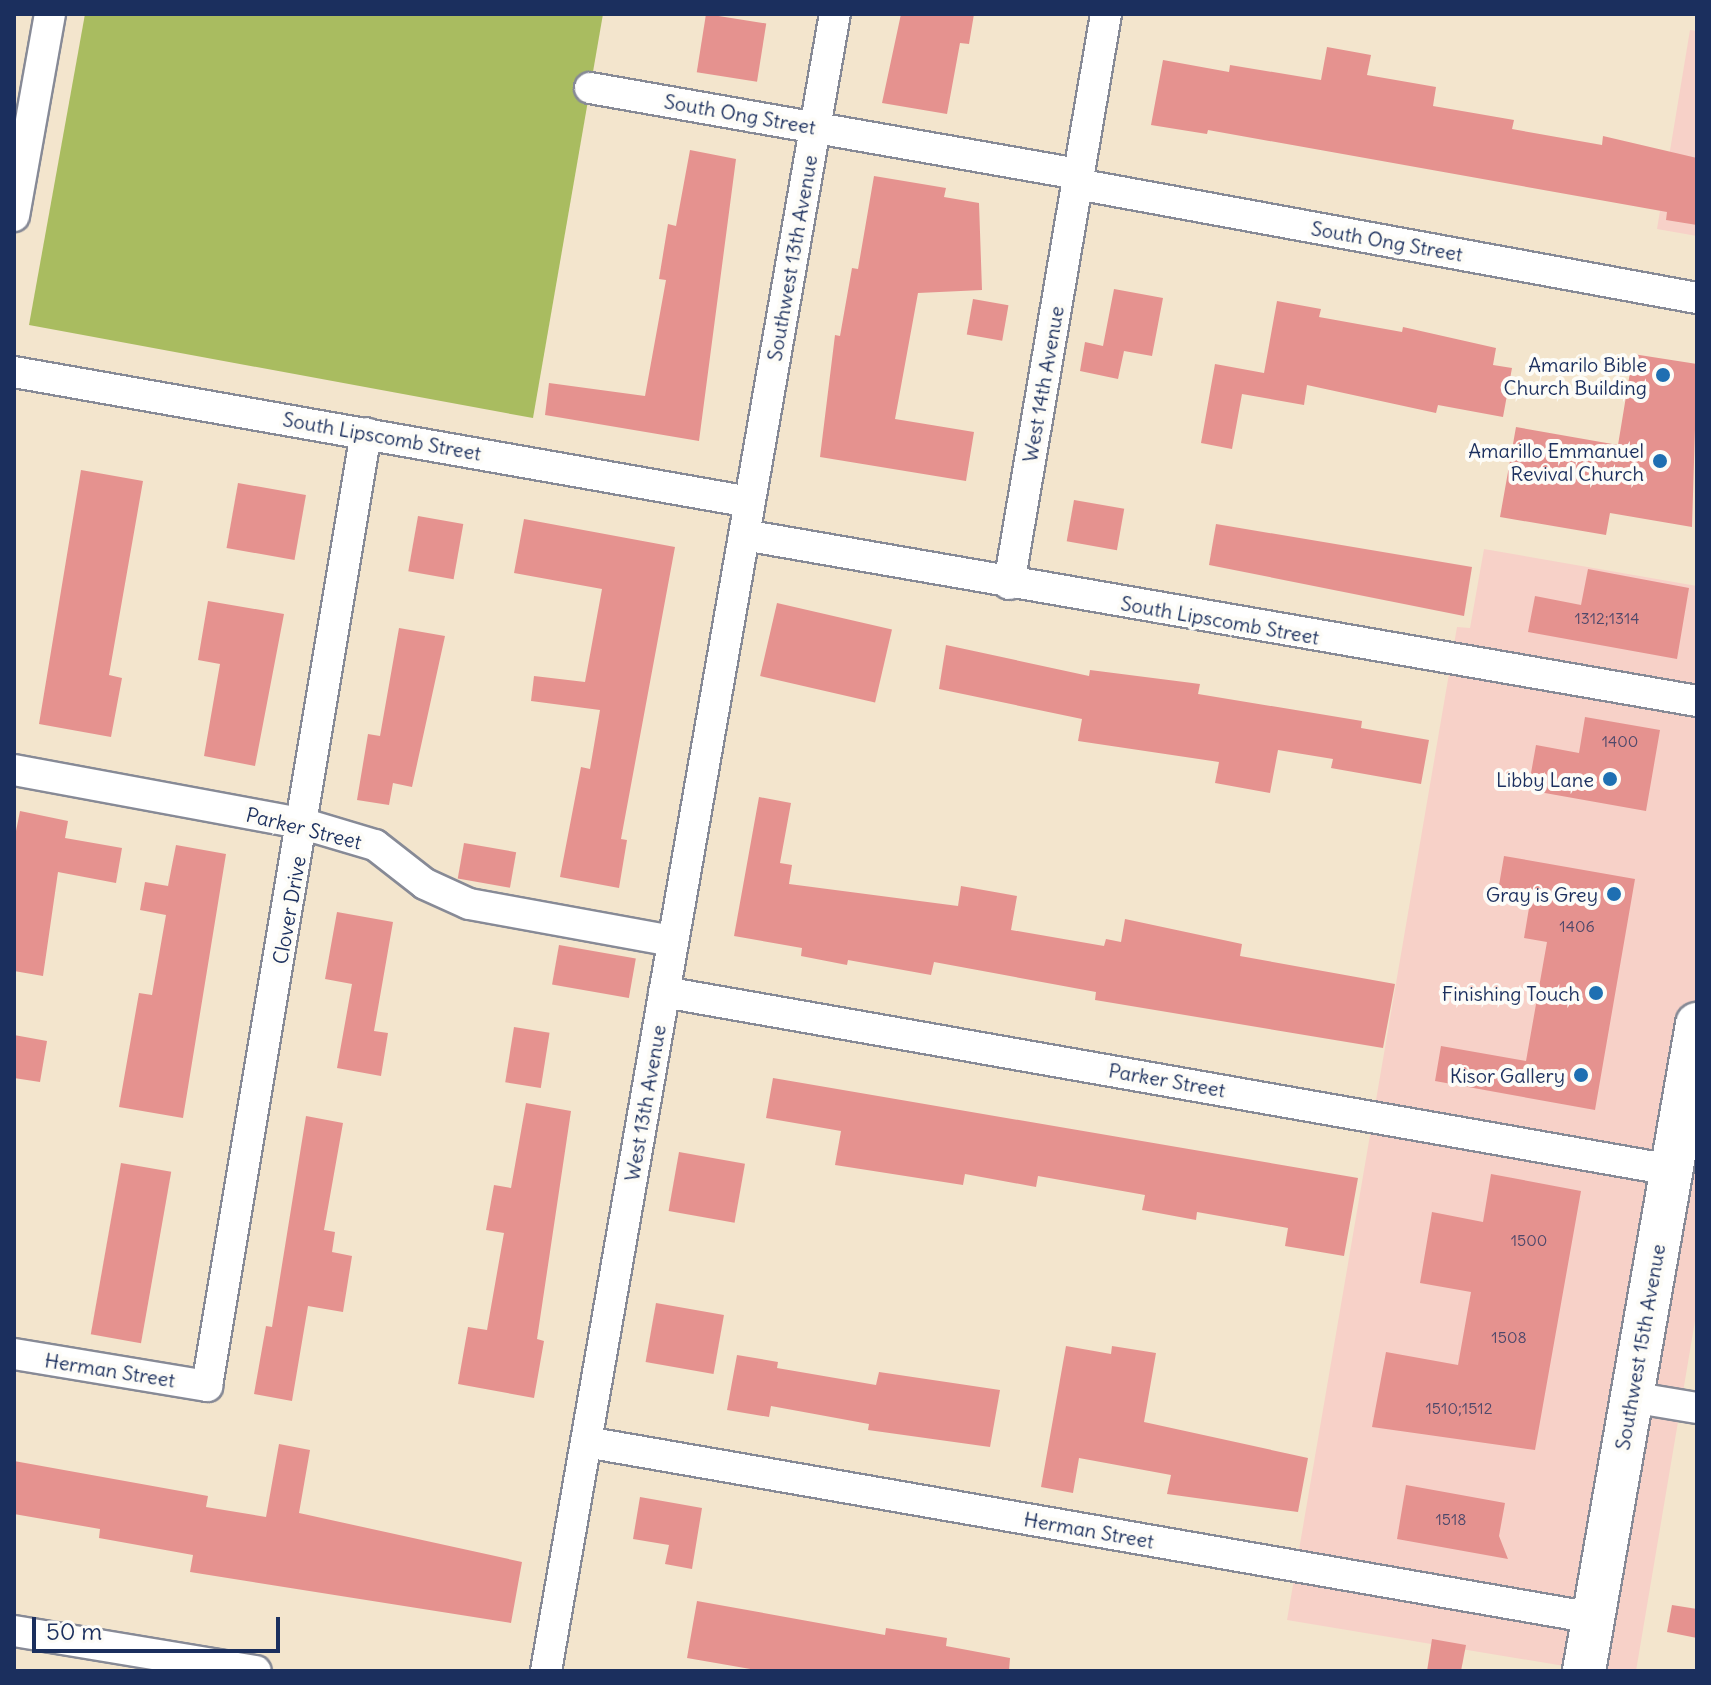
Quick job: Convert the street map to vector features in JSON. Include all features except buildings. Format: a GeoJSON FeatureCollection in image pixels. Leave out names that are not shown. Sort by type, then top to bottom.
{"type":"FeatureCollection","features":[{"type":"Feature","properties":{"kind":"main road","name":"Southwest 15th Avenue"},"geometry":{"type":"LineString","coordinates":[[1584,1671],[1697,1024]]}},
{"type":"Feature","properties":{"kind":"street"},"geometry":{"type":"LineString","coordinates":[[14,216],[50,14]]}},
{"type":"Feature","properties":{"kind":"street","name":"Southwest 13th Avenue"},"geometry":{"type":"LineString","coordinates":[[744,535],[835,14]]}},
{"type":"Feature","properties":{"kind":"street","name":"West 14th Avenue"},"geometry":{"type":"LineString","coordinates":[[1009,584],[1106,14]]}},
{"type":"Feature","properties":{"kind":"street","name":"South Ong Street"},"geometry":{"type":"LineString","coordinates":[[590,88],[815,127],[1697,298]]}},
{"type":"Feature","properties":{"kind":"street","name":"South Lipscomb Street"},"geometry":{"type":"LineString","coordinates":[[14,372],[750,502]]}},
{"type":"Feature","properties":{"kind":"street","name":"Clover Drive"},"geometry":{"type":"LineString","coordinates":[[207,1386],[304,824],[366,433]]}},
{"type":"Feature","properties":{"kind":"street","name":"South Lipscomb Street"},"geometry":{"type":"LineString","coordinates":[[744,535],[1009,584],[1697,701]]}},
{"type":"Feature","properties":{"kind":"street","name":"West 13th Avenue"},"geometry":{"type":"LineString","coordinates":[[546,1671],[744,535]]}},
{"type":"Feature","properties":{"kind":"street","name":"Parker Street"},"geometry":{"type":"LineString","coordinates":[[14,770],[304,824],[375,845],[425,884],[469,904],[673,941]]}},
{"type":"Feature","properties":{"kind":"street","name":"Parker Street"},"geometry":{"type":"LineString","coordinates":[[664,992],[1671,1170]]}},
{"type":"Feature","properties":{"kind":"street","name":"Herman Street"},"geometry":{"type":"LineString","coordinates":[[14,1354],[207,1386]]}},
{"type":"Feature","properties":{"kind":"street"},"geometry":{"type":"LineString","coordinates":[[1631,1397],[1697,1408]]}},
{"type":"Feature","properties":{"kind":"street","name":"Herman Street"},"geometry":{"type":"LineString","coordinates":[[586,1442],[1593,1618]]}},
{"type":"Feature","properties":{"kind":"street"},"geometry":{"type":"LineString","coordinates":[[14,1631],[102,1658],[256,1671]]}},
{"type":"Feature","properties":{"kind":"shaded area"},"geometry":{"type":"Polygon","coordinates":[[[1690,30],[1697,31],[1697,236],[1657,229],[1690,30]]]}},
{"type":"Feature","properties":{"kind":"shaded area"},"geometry":{"type":"Polygon","coordinates":[[[1484,549],[1697,586],[1697,1309],[1636,1671],[1594,1671],[1287,1620],[1457,627],[1470,628],[1484,549]]]}},
{"type":"Feature","properties":{"kind":"green space"},"geometry":{"type":"Polygon","coordinates":[[[85,14],[603,14],[533,418],[29,325],[85,14]]]}},
{"type":"Feature","properties":{"kind":"place","name":"Amarilo Bible Church Building"},"geometry":{"type":"Point","coordinates":[1663,375]}},
{"type":"Feature","properties":{"kind":"place","name":"Amarillo Emmanuel Revival Church"},"geometry":{"type":"Point","coordinates":[1660,461]}},
{"type":"Feature","properties":{"kind":"place","name":"Libby Lane"},"geometry":{"type":"Point","coordinates":[1610,779]}},
{"type":"Feature","properties":{"kind":"place","name":"Gray is Grey"},"geometry":{"type":"Point","coordinates":[1614,894]}},
{"type":"Feature","properties":{"kind":"place","name":"Finishing Touch"},"geometry":{"type":"Point","coordinates":[1596,993]}},
{"type":"Feature","properties":{"kind":"place","name":"Kisor Gallery"},"geometry":{"type":"Point","coordinates":[1581,1075]}}]}
